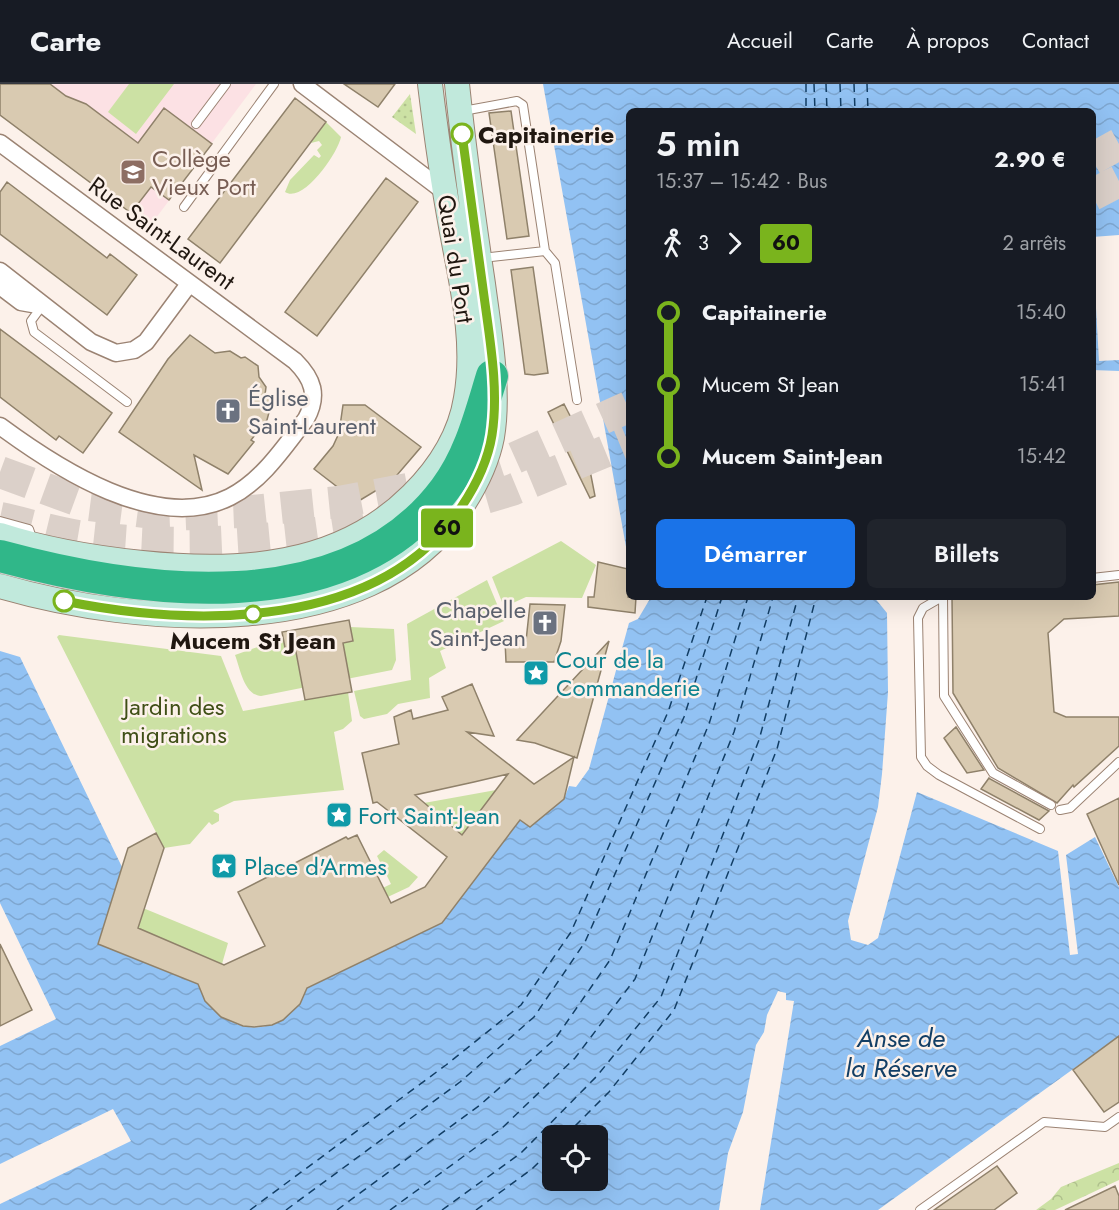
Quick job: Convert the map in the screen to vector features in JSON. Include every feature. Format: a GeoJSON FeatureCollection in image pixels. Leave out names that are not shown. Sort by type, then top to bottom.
{"type":"FeatureCollection","features":[{"type":"Feature","properties":{"kind":"highway"},"geometry":{"type":"LineString","coordinates":[[0,556],[91,578],[187,588],[243,587],[280,582],[350,561],[384,544],[416,520],[446,488],[470,444],[492,376]]}},
{"type":"Feature","properties":{"kind":"street"},"geometry":{"type":"LineString","coordinates":[[302,84],[445,192]]}},
{"type":"Feature","properties":{"kind":"street","name":"Quai du Port"},"geometry":{"type":"LineString","coordinates":[[0,535],[34,545],[100,558],[185,568],[240,567],[306,558],[372,528],[404,503],[425,482],[448,450],[466,399],[469,357],[466,311],[445,192],[430,84]]}},
{"type":"Feature","properties":{"kind":"street","name":"Quai du Port"},"geometry":{"type":"LineString","coordinates":[[0,585],[66,602],[184,615],[244,615],[284,611],[318,603],[362,587],[406,564],[441,536],[478,478],[492,437],[494,415],[492,356],[457,84]]}},
{"type":"Feature","properties":{"kind":"street","name":"Rue Saint-Laurent"},"geometry":{"type":"LineString","coordinates":[[0,143],[295,361],[312,383],[312,408],[306,419],[258,476],[231,496],[210,504],[174,506],[140,501],[108,491],[71,475],[0,426]]}},
{"type":"Feature","properties":{"kind":"street"},"geometry":{"type":"LineString","coordinates":[[0,271],[42,306],[100,348],[122,353],[141,347],[153,336],[189,284]]}},
{"type":"Feature","properties":{"kind":"street"},"geometry":{"type":"LineString","coordinates":[[0,286],[21,302],[42,306]]}},
{"type":"Feature","properties":{"kind":"lane"},"geometry":{"type":"LineString","coordinates":[[196,124],[226,84]]}},
{"type":"Feature","properties":{"kind":"lane"},"geometry":{"type":"LineString","coordinates":[[184,207],[274,84]]}},
{"type":"Feature","properties":{"kind":"lane"},"geometry":{"type":"LineString","coordinates":[[460,112],[517,101],[521,103],[544,250],[555,263],[577,400]]}},
{"type":"Feature","properties":{"kind":"lane"},"geometry":{"type":"LineString","coordinates":[[479,259],[544,250]]}},
{"type":"Feature","properties":{"kind":"lane"},"geometry":{"type":"LineString","coordinates":[[42,306],[31,321],[34,332],[127,402]]}},
{"type":"Feature","properties":{"kind":"lane"},"geometry":{"type":"LineString","coordinates":[[0,521],[29,529],[34,545]]}},
{"type":"Feature","properties":{"kind":"lane"},"geometry":{"type":"LineString","coordinates":[[1096,578],[1119,575]]}},
{"type":"Feature","properties":{"kind":"lane"},"geometry":{"type":"LineString","coordinates":[[937,600],[923,608],[918,618],[921,758],[939,775],[1040,829]]}},
{"type":"Feature","properties":{"kind":"lane"},"geometry":{"type":"LineString","coordinates":[[942,600],[944,696],[993,773],[1052,805]]}},
{"type":"Feature","properties":{"kind":"lane"},"geometry":{"type":"LineString","coordinates":[[1060,810],[1070,808],[1119,762]]}},
{"type":"Feature","properties":{"kind":"lane"},"geometry":{"type":"LineString","coordinates":[[920,1210],[1044,1122],[1105,1127],[1119,1117]]}},
{"type":"Feature","properties":{"kind":"shaded area","name":"Collège Vieux Port"},"geometry":{"type":"Polygon","coordinates":[[[0,84],[256,84],[150,226],[32,139],[0,84]]]}},
{"type":"Feature","properties":{"kind":"green space"},"geometry":{"type":"Polygon","coordinates":[[[129,84],[174,84],[136,134],[108,112],[129,84]]]}},
{"type":"Feature","properties":{"kind":"green space"},"geometry":{"type":"Polygon","coordinates":[[[410,94],[416,134],[392,117],[410,94]]]}},
{"type":"Feature","properties":{"kind":"green space"},"geometry":{"type":"Polygon","coordinates":[[[326,122],[341,137],[334,154],[319,175],[301,191],[292,194],[285,192],[290,180],[314,155],[319,158],[321,156],[317,150],[322,145],[319,141],[311,143],[326,122]]]}},
{"type":"Feature","properties":{"kind":"green space"},"geometry":{"type":"Polygon","coordinates":[[[561,541],[596,565],[582,598],[526,597],[504,607],[492,577],[561,541]]]}},
{"type":"Feature","properties":{"kind":"green space"},"geometry":{"type":"Polygon","coordinates":[[[487,580],[504,621],[440,651],[446,668],[429,678],[430,698],[398,704],[387,714],[364,719],[360,716],[354,691],[411,680],[407,624],[487,580]]]}},
{"type":"Feature","properties":{"kind":"green space"},"geometry":{"type":"Polygon","coordinates":[[[350,627],[394,629],[396,660],[392,670],[261,696],[250,691],[235,655],[283,638],[286,653],[353,641],[350,627]]]}},
{"type":"Feature","properties":{"kind":"green space","name":"Jardin des migrations"},"geometry":{"type":"Polygon","coordinates":[[[59,635],[221,656],[243,711],[348,692],[352,721],[343,729],[334,732],[344,790],[234,801],[213,811],[219,814],[219,821],[212,825],[209,822],[190,844],[164,848],[57,637],[59,635]]]}},
{"type":"Feature","properties":{"kind":"green space"},"geometry":{"type":"Polygon","coordinates":[[[496,790],[462,835],[424,803],[496,790]]]}},
{"type":"Feature","properties":{"kind":"green space"},"geometry":{"type":"Polygon","coordinates":[[[384,850],[418,877],[409,887],[275,950],[271,942],[391,884],[377,856],[384,850]]]}},
{"type":"Feature","properties":{"kind":"green space"},"geometry":{"type":"Polygon","coordinates":[[[143,908],[228,943],[222,964],[138,928],[143,908]]]}},
{"type":"Feature","properties":{"kind":"green space"},"geometry":{"type":"Polygon","coordinates":[[[1119,1163],[1119,1180],[1055,1210],[1036,1210],[1051,1199],[1061,1187],[1119,1163]]]}},
{"type":"Feature","properties":{"kind":"water"},"geometry":{"type":"Polygon","coordinates":[[[543,84],[1119,84],[1119,371],[1096,370],[1096,108],[626,108],[626,547],[543,84]]]}},
{"type":"Feature","properties":{"kind":"water","name":"Anse de la Réserve"},"geometry":{"type":"Polygon","coordinates":[[[649,600],[876,600],[887,613],[888,692],[882,774],[878,807],[848,921],[851,940],[868,945],[878,938],[917,792],[1058,851],[1070,955],[1078,954],[1066,855],[1095,837],[1119,887],[1119,1036],[878,1210],[760,1210],[794,1001],[786,1000],[786,993],[778,991],[767,1015],[764,1032],[756,1045],[743,1112],[728,1153],[719,1210],[0,1210],[0,1204],[131,1141],[113,1109],[0,1164],[0,1046],[56,1019],[0,903],[0,651],[20,657],[122,867],[98,944],[198,984],[208,1002],[221,1015],[236,1024],[252,1027],[268,1026],[283,1019],[296,1006],[307,988],[442,923],[520,820],[530,827],[564,799],[569,786],[576,787],[589,769],[629,623],[638,619],[649,600]]]}},
{"type":"Feature","properties":{"kind":"pier"},"geometry":{"type":"Polygon","coordinates":[[[1119,235],[1119,360],[1099,361],[1096,237],[1119,235]]]}},
{"type":"Feature","properties":{"kind":"building","name":"Collège Vieux Port"},"geometry":{"type":"Polygon","coordinates":[[[0,84],[50,84],[66,96],[86,104],[138,143],[164,108],[212,144],[169,200],[151,187],[131,213],[0,115],[0,84]]]}},
{"type":"Feature","properties":{"kind":"building"},"geometry":{"type":"Polygon","coordinates":[[[344,84],[395,84],[378,107],[344,84]]]}},
{"type":"Feature","properties":{"kind":"building"},"geometry":{"type":"Polygon","coordinates":[[[295,98],[326,122],[220,263],[188,239],[295,98]]]}},
{"type":"Feature","properties":{"kind":"building"},"geometry":{"type":"Polygon","coordinates":[[[511,111],[529,236],[507,239],[489,113],[511,111]]]}},
{"type":"Feature","properties":{"kind":"building"},"geometry":{"type":"Polygon","coordinates":[[[386,178],[418,202],[317,336],[285,312],[386,178]]]}},
{"type":"Feature","properties":{"kind":"building"},"geometry":{"type":"Polygon","coordinates":[[[7,182],[107,258],[110,254],[137,275],[107,315],[0,234],[0,192],[7,182]]]}},
{"type":"Feature","properties":{"kind":"building"},"geometry":{"type":"Polygon","coordinates":[[[533,267],[548,373],[534,375],[525,374],[511,270],[533,267]]]}},
{"type":"Feature","properties":{"kind":"building"},"geometry":{"type":"Polygon","coordinates":[[[0,329],[112,413],[83,453],[59,436],[56,440],[0,397],[0,329]]]}},
{"type":"Feature","properties":{"kind":"building"},"geometry":{"type":"Polygon","coordinates":[[[190,335],[215,353],[230,351],[258,366],[259,377],[266,387],[265,395],[272,401],[267,420],[251,440],[254,442],[228,474],[194,455],[202,490],[119,432],[168,359],[190,335]]]}},
{"type":"Feature","properties":{"kind":"building"},"geometry":{"type":"Polygon","coordinates":[[[564,404],[585,445],[595,496],[590,498],[548,412],[564,404]]]}},
{"type":"Feature","properties":{"kind":"building"},"geometry":{"type":"Polygon","coordinates":[[[343,405],[365,405],[421,447],[392,481],[357,502],[314,469],[333,446],[339,433],[343,405]]]}},
{"type":"Feature","properties":{"kind":"building"},"geometry":{"type":"Polygon","coordinates":[[[598,562],[626,569],[626,600],[636,600],[635,613],[588,607],[588,597],[594,597],[598,562]]]}},
{"type":"Feature","properties":{"kind":"building"},"geometry":{"type":"Polygon","coordinates":[[[1119,582],[1119,616],[1064,619],[1048,633],[1054,712],[1066,717],[1119,717],[1119,746],[1074,787],[1073,785],[1057,803],[998,768],[953,693],[952,600],[1096,600],[1096,585],[1119,582]]]}},
{"type":"Feature","properties":{"kind":"building","name":"Chapelle Saint-Jean"},"geometry":{"type":"Polygon","coordinates":[[[530,604],[565,605],[561,641],[554,662],[506,662],[505,640],[526,641],[530,604]]]}},
{"type":"Feature","properties":{"kind":"building"},"geometry":{"type":"Polygon","coordinates":[[[349,620],[353,641],[343,643],[352,692],[305,700],[296,652],[286,653],[282,632],[349,620]]]}},
{"type":"Feature","properties":{"kind":"building"},"geometry":{"type":"Polygon","coordinates":[[[609,641],[577,758],[535,743],[517,740],[609,641]]]}},
{"type":"Feature","properties":{"kind":"building"},"geometry":{"type":"Polygon","coordinates":[[[472,684],[494,736],[467,732],[534,784],[574,757],[564,799],[530,827],[520,820],[442,923],[307,988],[300,1004],[283,1020],[272,1025],[254,1027],[243,1026],[221,1017],[205,1001],[198,984],[98,944],[128,848],[156,833],[164,848],[138,928],[224,965],[265,946],[238,892],[346,837],[348,839],[357,835],[391,903],[425,887],[447,857],[377,802],[373,803],[362,753],[399,744],[394,717],[411,710],[413,719],[448,710],[442,697],[472,684]],[[508,774],[415,795],[462,835],[508,774]]]}},
{"type":"Feature","properties":{"kind":"building"},"geometry":{"type":"Polygon","coordinates":[[[956,727],[984,770],[967,773],[944,738],[956,727]]]}},
{"type":"Feature","properties":{"kind":"building"},"geometry":{"type":"Polygon","coordinates":[[[989,778],[1049,811],[1039,820],[981,789],[989,778]]]}},
{"type":"Feature","properties":{"kind":"building"},"geometry":{"type":"Polygon","coordinates":[[[1119,798],[1119,885],[1087,814],[1119,798]]]}},
{"type":"Feature","properties":{"kind":"building"},"geometry":{"type":"Polygon","coordinates":[[[0,944],[32,1010],[0,1026],[0,944]]]}},
{"type":"Feature","properties":{"kind":"building"},"geometry":{"type":"Polygon","coordinates":[[[1119,1036],[1119,1102],[1104,1112],[1073,1070],[1119,1036]]]}},
{"type":"Feature","properties":{"kind":"building"},"geometry":{"type":"Polygon","coordinates":[[[997,1166],[1017,1193],[994,1210],[934,1210],[997,1166]]]}},
{"type":"Feature","properties":{"kind":"building"},"geometry":{"type":"Polygon","coordinates":[[[1115,1186],[1119,1196],[1119,1210],[1065,1210],[1115,1186]]]}},
{"type":"Feature","properties":{"kind":"ferry route"},"geometry":{"type":"LineString","coordinates":[[806,84],[806,108]]}},
{"type":"Feature","properties":{"kind":"ferry route"},"geometry":{"type":"LineString","coordinates":[[814,84],[815,108]]}},
{"type":"Feature","properties":{"kind":"ferry route"},"geometry":{"type":"LineString","coordinates":[[826,84],[827,108]]}},
{"type":"Feature","properties":{"kind":"ferry route"},"geometry":{"type":"LineString","coordinates":[[840,84],[841,108]]}},
{"type":"Feature","properties":{"kind":"ferry route"},"geometry":{"type":"LineString","coordinates":[[854,84],[855,108]]}},
{"type":"Feature","properties":{"kind":"ferry route"},"geometry":{"type":"LineString","coordinates":[[867,84],[868,108]]}},
{"type":"Feature","properties":{"kind":"ferry route"},"geometry":{"type":"LineString","coordinates":[[250,1210],[446,1065],[521,1005],[571,932],[668,712],[706,600]]}},
{"type":"Feature","properties":{"kind":"ferry route"},"geometry":{"type":"LineString","coordinates":[[286,1210],[460,1082],[534,1017],[585,942],[684,717],[721,600]]}},
{"type":"Feature","properties":{"kind":"ferry route"},"geometry":{"type":"LineString","coordinates":[[337,1210],[480,1105],[555,1039],[610,960],[709,724],[747,600]]}},
{"type":"Feature","properties":{"kind":"ferry route"},"geometry":{"type":"LineString","coordinates":[[390,1210],[501,1129],[575,1058],[635,979],[734,732],[772,600]]}},
{"type":"Feature","properties":{"kind":"ferry route"},"geometry":{"type":"LineString","coordinates":[[442,1210],[521,1153],[597,1076],[661,997],[759,740],[797,600]]}},
{"type":"Feature","properties":{"kind":"ferry route"},"geometry":{"type":"LineString","coordinates":[[576,1125],[609,1092],[674,1010],[777,749],[815,600]]}},
{"type":"Feature","properties":{"kind":"ferry route"},"geometry":{"type":"LineString","coordinates":[[476,1210],[542,1159]]}},
{"type":"Feature","properties":{"kind":"tunnel"},"geometry":{"type":"LineString","coordinates":[[1096,157],[1119,144]]}},
{"type":"Feature","properties":{"kind":"tunnel"},"geometry":{"type":"LineString","coordinates":[[1096,193],[1119,181]]}},
{"type":"Feature","properties":{"kind":"tunnel"},"geometry":{"type":"LineString","coordinates":[[0,472],[90,505],[167,515],[242,512],[339,502],[445,482],[506,462],[626,408]]}},
{"type":"Feature","properties":{"kind":"tunnel"},"geometry":{"type":"LineString","coordinates":[[440,511],[512,490],[626,443]]}},
{"type":"Feature","properties":{"kind":"tunnel"},"geometry":{"type":"LineString","coordinates":[[0,518],[85,537],[122,541],[197,543],[308,534],[382,522]]}},
{"type":"Feature","properties":{"kind":"bus line","name":"60"},"geometry":{"type":"LineString","coordinates":[[64,601],[122,610],[184,615],[244,615],[284,611],[318,603],[362,587],[406,564],[441,536],[478,478],[492,437],[494,415],[492,356],[462,134]]}},
{"type":"Feature","properties":{"kind":"place","name":"Capitainerie"},"geometry":{"type":"Point","coordinates":[462,134]}},
{"type":"Feature","properties":{"kind":"place","name":"Collège Vieux Port"},"geometry":{"type":"Point","coordinates":[133,172]}},
{"type":"Feature","properties":{"kind":"place","name":"Église Saint-Laurent"},"geometry":{"type":"Point","coordinates":[228,411]}},
{"type":"Feature","properties":{"kind":"place","name":"Mucem St Jean"},"geometry":{"type":"Point","coordinates":[253,614]}},
{"type":"Feature","properties":{"kind":"place","name":"Chapelle Saint-Jean"},"geometry":{"type":"Point","coordinates":[545,623]}},
{"type":"Feature","properties":{"kind":"place","name":"Cour de la Commanderie"},"geometry":{"type":"Point","coordinates":[536,673]}},
{"type":"Feature","properties":{"kind":"place","name":"Fort Saint-Jean"},"geometry":{"type":"Point","coordinates":[339,815]}},
{"type":"Feature","properties":{"kind":"place","name":"Place d'Armes"},"geometry":{"type":"Point","coordinates":[224,866]}}]}
